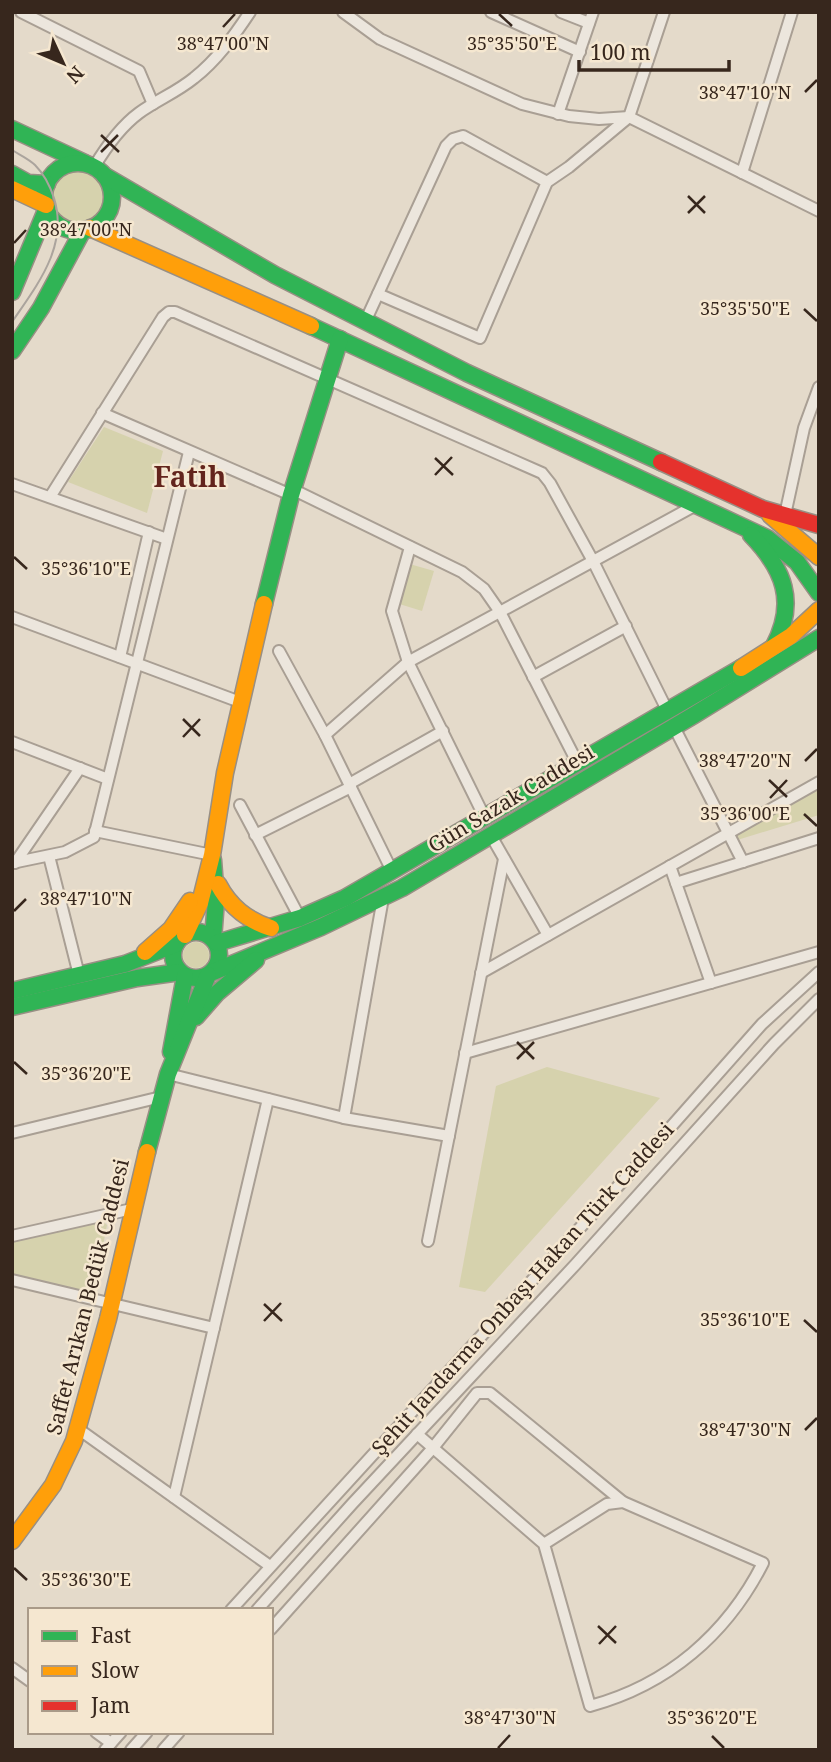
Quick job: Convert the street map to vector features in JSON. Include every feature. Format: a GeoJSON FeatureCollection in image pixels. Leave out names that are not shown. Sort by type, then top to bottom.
{"type":"FeatureCollection","features":[{"type":"Feature","properties":{"kind":"street"},"geometry":{"type":"LineString","coordinates":[[21,12],[139,71],[153,104]]}},
{"type":"Feature","properties":{"kind":"street"},"geometry":{"type":"LineString","coordinates":[[95,169],[117,134],[138,114],[180,89],[205,69],[222,51],[250,12]]}},
{"type":"Feature","properties":{"kind":"street"},"geometry":{"type":"LineString","coordinates":[[343,12],[380,39],[522,104],[558,114],[599,119],[629,117],[819,211]]}},
{"type":"Feature","properties":{"kind":"street"},"geometry":{"type":"LineString","coordinates":[[491,12],[580,52]]}},
{"type":"Feature","properties":{"kind":"street"},"geometry":{"type":"LineString","coordinates":[[558,114],[591,17],[561,12]]}},
{"type":"Feature","properties":{"kind":"street"},"geometry":{"type":"LineString","coordinates":[[378,294],[480,338],[547,182],[629,117],[664,12]]}},
{"type":"Feature","properties":{"kind":"street"},"geometry":{"type":"LineString","coordinates":[[741,173],[792,12]]}},
{"type":"Feature","properties":{"kind":"street"},"geometry":{"type":"LineString","coordinates":[[12,129],[95,169],[243,257],[467,373],[762,509],[819,525]]}},
{"type":"Feature","properties":{"kind":"street"},"geometry":{"type":"LineString","coordinates":[[365,322],[446,146],[453,139],[463,136],[547,182]]}},
{"type":"Feature","properties":{"kind":"street"},"geometry":{"type":"LineString","coordinates":[[12,292],[46,207],[47,184],[60,168],[73,163],[95,169],[112,195],[110,209],[102,221],[87,229],[41,308],[12,351]]}},
{"type":"Feature","properties":{"kind":"street"},"geometry":{"type":"LineString","coordinates":[[12,174],[28,183],[47,184]]}},
{"type":"Feature","properties":{"kind":"street"},"geometry":{"type":"LineString","coordinates":[[12,189],[46,207],[52,218],[63,227],[87,229],[340,340],[767,538],[793,556],[819,593]]}},
{"type":"Feature","properties":{"kind":"street"},"geometry":{"type":"LineString","coordinates":[[50,497],[163,317],[169,312],[175,312],[535,468],[550,483],[593,561],[667,710]]}},
{"type":"Feature","properties":{"kind":"street"},"geometry":{"type":"LineString","coordinates":[[340,340],[292,492],[240,702],[201,903],[173,955],[182,974],[168,1074],[344,1118],[449,1136]]}},
{"type":"Feature","properties":{"kind":"street"},"geometry":{"type":"LineString","coordinates":[[785,515],[804,428],[818,389]]}},
{"type":"Feature","properties":{"kind":"street"},"geometry":{"type":"LineString","coordinates":[[102,414],[189,452],[292,492],[470,577],[484,589],[500,612],[578,762]]}},
{"type":"Feature","properties":{"kind":"street"},"geometry":{"type":"LineString","coordinates":[[13,863],[65,852],[94,837],[189,452]]}},
{"type":"Feature","properties":{"kind":"street"},"geometry":{"type":"LineString","coordinates":[[12,484],[167,539]]}},
{"type":"Feature","properties":{"kind":"street"},"geometry":{"type":"LineString","coordinates":[[325,735],[408,662],[694,506]]}},
{"type":"Feature","properties":{"kind":"street"},"geometry":{"type":"LineString","coordinates":[[762,509],[819,557]]}},
{"type":"Feature","properties":{"kind":"street"},"geometry":{"type":"LineString","coordinates":[[747,531],[770,558],[785,586],[786,618],[772,649]]}},
{"type":"Feature","properties":{"kind":"street"},"geometry":{"type":"LineString","coordinates":[[120,657],[149,532]]}},
{"type":"Feature","properties":{"kind":"street"},"geometry":{"type":"LineString","coordinates":[[410,547],[392,611],[408,662],[484,816]]}},
{"type":"Feature","properties":{"kind":"street","name":"Gün Sazak Caddesi"},"geometry":{"type":"LineString","coordinates":[[215,941],[271,928],[345,898],[772,649],[819,610]]}},
{"type":"Feature","properties":{"kind":"street"},"geometry":{"type":"LineString","coordinates":[[12,617],[240,702]]}},
{"type":"Feature","properties":{"kind":"street"},"geometry":{"type":"LineString","coordinates":[[534,677],[625,626]]}},
{"type":"Feature","properties":{"kind":"street","name":"Gün Sazak Caddesi"},"geometry":{"type":"LineString","coordinates":[[211,974],[383,898],[674,727],[819,638]]}},
{"type":"Feature","properties":{"kind":"street"},"geometry":{"type":"LineString","coordinates":[[279,651],[325,735],[392,871]]}},
{"type":"Feature","properties":{"kind":"street"},"geometry":{"type":"LineString","coordinates":[[674,727],[743,862]]}},
{"type":"Feature","properties":{"kind":"street"},"geometry":{"type":"LineString","coordinates":[[256,835],[350,786],[443,731]]}},
{"type":"Feature","properties":{"kind":"street"},"geometry":{"type":"LineString","coordinates":[[12,742],[108,779]]}},
{"type":"Feature","properties":{"kind":"street"},"geometry":{"type":"LineString","coordinates":[[13,863],[80,768]]}},
{"type":"Feature","properties":{"kind":"street"},"geometry":{"type":"LineString","coordinates":[[481,973],[819,782]]}},
{"type":"Feature","properties":{"kind":"street"},"geometry":{"type":"LineString","coordinates":[[240,805],[300,918]]}},
{"type":"Feature","properties":{"kind":"street"},"geometry":{"type":"LineString","coordinates":[[95,831],[212,855]]}},
{"type":"Feature","properties":{"kind":"street"},"geometry":{"type":"LineString","coordinates":[[490,834],[548,935]]}},
{"type":"Feature","properties":{"kind":"street"},"geometry":{"type":"LineString","coordinates":[[676,883],[819,838]]}},
{"type":"Feature","properties":{"kind":"street"},"geometry":{"type":"LineString","coordinates":[[178,1050],[220,955],[215,941],[218,884],[212,855]]}},
{"type":"Feature","properties":{"kind":"street"},"geometry":{"type":"LineString","coordinates":[[125,964],[149,949],[179,920],[212,855]]}},
{"type":"Feature","properties":{"kind":"street"},"geometry":{"type":"LineString","coordinates":[[49,856],[79,975]]}},
{"type":"Feature","properties":{"kind":"street"},"geometry":{"type":"LineString","coordinates":[[428,1241],[504,859]]}},
{"type":"Feature","properties":{"kind":"street"},"geometry":{"type":"LineString","coordinates":[[670,866],[711,983]]}},
{"type":"Feature","properties":{"kind":"street"},"geometry":{"type":"LineString","coordinates":[[218,884],[225,898],[237,909],[250,919],[271,928]]}},
{"type":"Feature","properties":{"kind":"street"},"geometry":{"type":"LineString","coordinates":[[344,1118],[383,898]]}},
{"type":"Feature","properties":{"kind":"street"},"geometry":{"type":"LineString","coordinates":[[12,991],[125,964],[190,932],[202,932],[215,941]]}},
{"type":"Feature","properties":{"kind":"street"},"geometry":{"type":"LineString","coordinates":[[178,1050],[195,1020],[217,993],[281,943]]}},
{"type":"Feature","properties":{"kind":"street"},"geometry":{"type":"LineString","coordinates":[[465,1053],[819,952]]}},
{"type":"Feature","properties":{"kind":"street","name":"Şehit Jandarma Onbaşı Hakan Türk Caddesi"},"geometry":{"type":"LineString","coordinates":[[233,1608],[631,1172],[762,1024],[819,972]]}},
{"type":"Feature","properties":{"kind":"street"},"geometry":{"type":"LineString","coordinates":[[12,1007],[137,978],[182,974],[197,979],[211,974]]}},
{"type":"Feature","properties":{"kind":"street","name":"Şehit Jandarma Onbaşı Hakan Türk Caddesi"},"geometry":{"type":"LineString","coordinates":[[259,1608],[575,1265],[774,1044],[819,999]]}},
{"type":"Feature","properties":{"kind":"street","name":"Saffet Arıkan Bedük Caddesi"},"geometry":{"type":"LineString","coordinates":[[12,1542],[53,1485],[68,1456],[111,1304],[161,1097],[178,1050]]}},
{"type":"Feature","properties":{"kind":"street"},"geometry":{"type":"LineString","coordinates":[[12,1133],[161,1097]]}},
{"type":"Feature","properties":{"kind":"street"},"geometry":{"type":"LineString","coordinates":[[174,1497],[268,1099]]}},
{"type":"Feature","properties":{"kind":"street"},"geometry":{"type":"LineString","coordinates":[[12,1236],[132,1209]]}},
{"type":"Feature","properties":{"kind":"street"},"geometry":{"type":"LineString","coordinates":[[12,1280],[214,1328]]}},
{"type":"Feature","properties":{"kind":"street"},"geometry":{"type":"LineString","coordinates":[[273,1627],[432,1449],[477,1393],[486,1392],[622,1502],[763,1563],[740,1603],[717,1631],[687,1659],[653,1681],[619,1697],[590,1706],[544,1544],[432,1449],[417,1434]]}},
{"type":"Feature","properties":{"kind":"street"},"geometry":{"type":"LineString","coordinates":[[77,1428],[270,1566]]}},
{"type":"Feature","properties":{"kind":"street"},"geometry":{"type":"LineString","coordinates":[[544,1544],[607,1504],[622,1502]]}},
{"type":"Feature","properties":{"kind":"street"},"geometry":{"type":"LineString","coordinates":[[12,1668],[28,1680]]}},
{"type":"Feature","properties":{"kind":"street"},"geometry":{"type":"LineString","coordinates":[[131,1750],[145,1734]]}},
{"type":"Feature","properties":{"kind":"street"},"geometry":{"type":"LineString","coordinates":[[163,1750],[177,1734]]}},
{"type":"Feature","properties":{"kind":"shaded area"},"geometry":{"type":"Polygon","coordinates":[[[78,172],[96,179],[103,197],[96,215],[78,222],[60,215],[53,197],[60,179],[78,172]]]}},
{"type":"Feature","properties":{"kind":"shaded area"},"geometry":{"type":"Polygon","coordinates":[[[104,427],[163,451],[147,513],[68,482],[104,427]]]}},
{"type":"Feature","properties":{"kind":"shaded area"},"geometry":{"type":"Polygon","coordinates":[[[406,563],[434,571],[422,611],[393,602],[406,563]]]}},
{"type":"Feature","properties":{"kind":"shaded area"},"geometry":{"type":"Polygon","coordinates":[[[819,784],[819,815],[734,841],[731,834],[819,784]]]}},
{"type":"Feature","properties":{"kind":"shaded area"},"geometry":{"type":"Polygon","coordinates":[[[196,942],[205,946],[209,955],[205,964],[196,968],[187,964],[183,955],[187,946],[196,942]]]}},
{"type":"Feature","properties":{"kind":"shaded area"},"geometry":{"type":"Polygon","coordinates":[[[547,1067],[660,1098],[485,1292],[459,1287],[496,1086],[547,1067]]]}},
{"type":"Feature","properties":{"kind":"shaded area"},"geometry":{"type":"Polygon","coordinates":[[[102,1221],[107,1225],[94,1293],[12,1274],[12,1242],[102,1221]]]}},
{"type":"Feature","properties":{"kind":"tram line"},"geometry":{"type":"LineString","coordinates":[[12,150],[30,161],[41,172],[54,198],[58,216],[54,249],[48,264],[12,322]]}},
{"type":"Feature","properties":{"kind":"traffic: fast"},"geometry":{"type":"LineString","coordinates":[[12,129],[85,163]]}},
{"type":"Feature","properties":{"kind":"traffic: fast"},"geometry":{"type":"LineString","coordinates":[[78,163],[91,166],[102,173],[109,184],[112,197],[109,210],[102,221],[91,228],[78,231],[65,228],[54,221],[47,210],[44,197],[47,184],[54,173],[65,166],[78,163]]}},
{"type":"Feature","properties":{"kind":"traffic: fast"},"geometry":{"type":"LineString","coordinates":[[12,174],[28,183],[47,184]]}},
{"type":"Feature","properties":{"kind":"traffic: fast"},"geometry":{"type":"LineString","coordinates":[[105,176],[275,275],[467,373],[661,462]]}},
{"type":"Feature","properties":{"kind":"traffic: fast"},"geometry":{"type":"LineString","coordinates":[[12,292],[47,208]]}},
{"type":"Feature","properties":{"kind":"traffic: fast"},"geometry":{"type":"LineString","coordinates":[[12,351],[41,308],[83,230]]}},
{"type":"Feature","properties":{"kind":"traffic: fast"},"geometry":{"type":"LineString","coordinates":[[311,326],[767,538],[797,562],[819,593]]}},
{"type":"Feature","properties":{"kind":"traffic: fast"},"geometry":{"type":"LineString","coordinates":[[264,604],[291,495],[340,339]]}},
{"type":"Feature","properties":{"kind":"traffic: fast"},"geometry":{"type":"LineString","coordinates":[[751,535],[772,560],[784,587],[785,615],[774,646]]}},
{"type":"Feature","properties":{"kind":"traffic: fast"},"geometry":{"type":"LineString","coordinates":[[213,972],[321,927],[402,888],[819,638]]}},
{"type":"Feature","properties":{"kind":"traffic: fast"},"geometry":{"type":"LineString","coordinates":[[217,943],[300,918],[345,898],[741,668]]}},
{"type":"Feature","properties":{"kind":"traffic: fast"},"geometry":{"type":"LineString","coordinates":[[213,860],[216,900],[213,939]]}},
{"type":"Feature","properties":{"kind":"traffic: fast"},"geometry":{"type":"LineString","coordinates":[[196,932],[213,938],[219,955],[213,972],[196,978],[179,972],[173,955],[179,938],[196,932]]}},
{"type":"Feature","properties":{"kind":"traffic: fast"},"geometry":{"type":"LineString","coordinates":[[12,991],[125,964],[176,944]]}},
{"type":"Feature","properties":{"kind":"traffic: fast"},"geometry":{"type":"LineString","coordinates":[[196,1017],[217,993],[256,960]]}},
{"type":"Feature","properties":{"kind":"traffic: fast"},"geometry":{"type":"LineString","coordinates":[[12,1007],[137,978],[180,972]]}},
{"type":"Feature","properties":{"kind":"traffic: fast"},"geometry":{"type":"LineString","coordinates":[[147,1152],[168,1074],[208,975]]}},
{"type":"Feature","properties":{"kind":"traffic: fast"},"geometry":{"type":"LineString","coordinates":[[171,1052],[185,976]]}},
{"type":"Feature","properties":{"kind":"traffic: slow"},"geometry":{"type":"LineString","coordinates":[[12,189],[46,205]]}},
{"type":"Feature","properties":{"kind":"traffic: slow"},"geometry":{"type":"LineString","coordinates":[[90,228],[311,326]]}},
{"type":"Feature","properties":{"kind":"traffic: slow"},"geometry":{"type":"LineString","coordinates":[[770,515],[819,557]]}},
{"type":"Feature","properties":{"kind":"traffic: slow"},"geometry":{"type":"LineString","coordinates":[[185,935],[200,903],[212,855],[225,773],[264,604]]}},
{"type":"Feature","properties":{"kind":"traffic: slow"},"geometry":{"type":"LineString","coordinates":[[741,668],[791,636],[819,610]]}},
{"type":"Feature","properties":{"kind":"traffic: slow"},"geometry":{"type":"LineString","coordinates":[[218,884],[240,912],[271,928]]}},
{"type":"Feature","properties":{"kind":"traffic: slow"},"geometry":{"type":"LineString","coordinates":[[145,952],[171,929],[190,901]]}},
{"type":"Feature","properties":{"kind":"traffic: slow"},"geometry":{"type":"LineString","coordinates":[[12,1541],[53,1485],[74,1441],[108,1319],[147,1152]]}},
{"type":"Feature","properties":{"kind":"traffic: jam"},"geometry":{"type":"LineString","coordinates":[[661,462],[763,509],[819,525]]}},
{"type":"Feature","properties":{"kind":"district","name":"Fatih"},"geometry":{"type":"Point","coordinates":[190,477]}}]}
